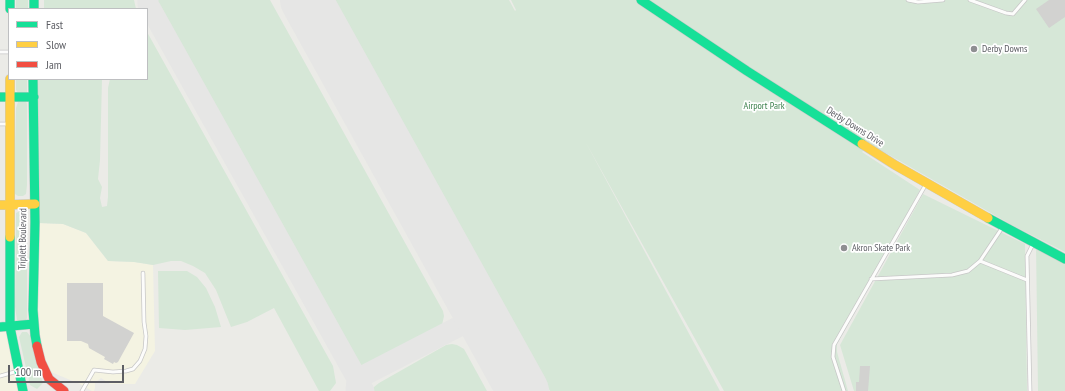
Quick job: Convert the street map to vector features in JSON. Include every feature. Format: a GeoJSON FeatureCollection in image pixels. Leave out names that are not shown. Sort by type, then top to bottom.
{"type":"FeatureCollection","features":[{"type":"Feature","properties":{"kind":"main road","name":"Derby Downs Drive"},"geometry":{"type":"LineString","coordinates":[[641,0],[791,100],[927,183],[1065,259]]}},
{"type":"Feature","properties":{"kind":"main road","name":"Triplett Boulevard"},"geometry":{"type":"LineString","coordinates":[[10,80],[10,124],[5,205],[5,327],[20,370],[23,391]]}},
{"type":"Feature","properties":{"kind":"main road","name":"Triplett Boulevard"},"geometry":{"type":"LineString","coordinates":[[33,80],[35,204],[32,295],[34,324],[41,362],[49,379],[64,391]]}},
{"type":"Feature","properties":{"kind":"main road"},"geometry":{"type":"LineString","coordinates":[[0,97],[34,97]]}},
{"type":"Feature","properties":{"kind":"main road"},"geometry":{"type":"LineString","coordinates":[[5,205],[35,204]]}},
{"type":"Feature","properties":{"kind":"main road"},"geometry":{"type":"LineString","coordinates":[[5,327],[34,324]]}},
{"type":"Feature","properties":{"kind":"lane"},"geometry":{"type":"LineString","coordinates":[[908,0],[918,2],[943,0]]}},
{"type":"Feature","properties":{"kind":"lane"},"geometry":{"type":"LineString","coordinates":[[970,0],[1006,13],[1013,14],[1025,0]]}},
{"type":"Feature","properties":{"kind":"lane"},"geometry":{"type":"LineString","coordinates":[[0,124],[10,124]]}},
{"type":"Feature","properties":{"kind":"lane"},"geometry":{"type":"LineString","coordinates":[[844,391],[833,357],[832,351],[834,345],[927,183]]}},
{"type":"Feature","properties":{"kind":"lane"},"geometry":{"type":"LineString","coordinates":[[871,279],[952,275],[968,271],[980,261],[1003,226]]}},
{"type":"Feature","properties":{"kind":"lane"},"geometry":{"type":"LineString","coordinates":[[1030,391],[1027,256],[1033,242]]}},
{"type":"Feature","properties":{"kind":"lane"},"geometry":{"type":"LineString","coordinates":[[980,261],[1028,280]]}},
{"type":"Feature","properties":{"kind":"lane"},"geometry":{"type":"LineString","coordinates":[[82,391],[94,370],[112,372],[126,371],[132,368],[140,360],[145,349],[146,336],[144,322],[143,273]]}},
{"type":"Feature","properties":{"kind":"lane"},"geometry":{"type":"LineString","coordinates":[[0,376],[20,370]]}},
{"type":"Feature","properties":{"kind":"shaded area"},"geometry":{"type":"Polygon","coordinates":[[[38,223],[63,224],[86,233],[108,261],[134,262],[153,265],[155,351],[135,384],[110,384],[101,378],[95,383],[94,391],[92,391],[80,384],[51,372],[45,362],[36,314],[38,223]]]}},
{"type":"Feature","properties":{"kind":"shaded area"},"geometry":{"type":"Polygon","coordinates":[[[0,330],[8,330],[18,391],[0,391],[0,330]]]}},
{"type":"Feature","properties":{"kind":"green space"},"geometry":{"type":"Polygon","coordinates":[[[16,0],[28,0],[28,8],[16,8],[16,0]]]}},
{"type":"Feature","properties":{"kind":"green space"},"geometry":{"type":"Polygon","coordinates":[[[44,0],[134,0],[136,8],[44,8],[44,0]]]}},
{"type":"Feature","properties":{"kind":"green space"},"geometry":{"type":"Polygon","coordinates":[[[153,0],[270,0],[443,311],[444,316],[442,325],[436,332],[373,365],[364,368],[355,364],[156,9],[153,0]]]}},
{"type":"Feature","properties":{"kind":"green space","name":"Airport Park"},"geometry":{"type":"Polygon","coordinates":[[[333,0],[509,0],[515,11],[516,10],[511,0],[1065,0],[1065,252],[1012,225],[870,144],[862,152],[920,190],[837,344],[837,352],[848,391],[724,391],[585,141],[720,391],[550,391],[333,0]]]}},
{"type":"Feature","properties":{"kind":"green space"},"geometry":{"type":"Polygon","coordinates":[[[148,34],[333,366],[336,383],[330,391],[319,391],[274,308],[247,322],[231,327],[216,290],[205,273],[193,266],[181,261],[171,261],[153,265],[134,262],[108,261],[86,233],[63,224],[38,223],[37,80],[102,80],[100,160],[98,179],[102,187],[100,198],[102,207],[107,206],[108,197],[108,88],[110,80],[148,80],[148,34]]]}},
{"type":"Feature","properties":{"kind":"green space"},"geometry":{"type":"Polygon","coordinates":[[[16,80],[27,80],[27,92],[24,94],[19,94],[16,90],[16,80]]]}},
{"type":"Feature","properties":{"kind":"green space"},"geometry":{"type":"Polygon","coordinates":[[[26,101],[27,104],[27,185],[26,194],[23,196],[18,196],[15,194],[14,188],[16,108],[18,102],[26,101]]]}},
{"type":"Feature","properties":{"kind":"green space"},"geometry":{"type":"Polygon","coordinates":[[[923,194],[1025,244],[1027,391],[854,391],[840,345],[923,194]]]}},
{"type":"Feature","properties":{"kind":"green space"},"geometry":{"type":"Polygon","coordinates":[[[20,211],[27,213],[27,318],[25,322],[17,320],[15,307],[16,213],[20,211]]]}},
{"type":"Feature","properties":{"kind":"green space"},"geometry":{"type":"Polygon","coordinates":[[[1036,244],[1065,259],[1065,391],[1038,391],[1036,244]]]}},
{"type":"Feature","properties":{"kind":"green space"},"geometry":{"type":"Polygon","coordinates":[[[158,271],[187,271],[197,277],[206,288],[215,307],[221,327],[185,330],[159,328],[158,271]]]}},
{"type":"Feature","properties":{"kind":"green space"},"geometry":{"type":"Polygon","coordinates":[[[22,332],[27,332],[31,337],[43,383],[37,389],[30,385],[19,337],[22,332]]]}},
{"type":"Feature","properties":{"kind":"green space"},"geometry":{"type":"Polygon","coordinates":[[[452,344],[464,349],[487,391],[373,391],[374,387],[379,383],[446,345],[452,344]]]}},
{"type":"Feature","properties":{"kind":"building"},"geometry":{"type":"Polygon","coordinates":[[[1049,0],[1065,0],[1065,17],[1049,28],[1036,9],[1049,0]]]}},
{"type":"Feature","properties":{"kind":"building"},"geometry":{"type":"Polygon","coordinates":[[[67,283],[103,283],[103,316],[134,333],[118,362],[114,362],[113,364],[104,359],[105,357],[89,348],[88,344],[81,341],[67,341],[67,283]]]}},
{"type":"Feature","properties":{"kind":"building"},"geometry":{"type":"Polygon","coordinates":[[[860,366],[870,366],[868,391],[856,391],[856,382],[859,382],[860,366]]]}},
{"type":"Feature","properties":{"kind":"taxiway"},"geometry":{"type":"LineString","coordinates":[[148,0],[148,4],[364,391]]}},
{"type":"Feature","properties":{"kind":"taxiway"},"geometry":{"type":"LineString","coordinates":[[356,391],[357,379],[481,315]]}},
{"type":"Feature","properties":{"kind":"runway"},"geometry":{"type":"LineString","coordinates":[[306,0],[523,391]]}},
{"type":"Feature","properties":{"kind":"traffic: fast"},"geometry":{"type":"LineString","coordinates":[[10,0],[10,8]]}},
{"type":"Feature","properties":{"kind":"traffic: fast"},"geometry":{"type":"LineString","coordinates":[[34,0],[34,8]]}},
{"type":"Feature","properties":{"kind":"traffic: fast"},"geometry":{"type":"LineString","coordinates":[[641,0],[747,71],[862,144]]}},
{"type":"Feature","properties":{"kind":"traffic: fast"},"geometry":{"type":"LineString","coordinates":[[33,80],[35,222],[33,310],[37,346]]}},
{"type":"Feature","properties":{"kind":"traffic: fast"},"geometry":{"type":"LineString","coordinates":[[0,97],[34,97]]}},
{"type":"Feature","properties":{"kind":"traffic: fast"},"geometry":{"type":"LineString","coordinates":[[988,218],[1065,259]]}},
{"type":"Feature","properties":{"kind":"traffic: fast"},"geometry":{"type":"LineString","coordinates":[[10,237],[10,327],[23,391]]}},
{"type":"Feature","properties":{"kind":"traffic: fast"},"geometry":{"type":"LineString","coordinates":[[0,327],[34,324]]}},
{"type":"Feature","properties":{"kind":"traffic: slow"},"geometry":{"type":"LineString","coordinates":[[10,80],[10,237]]}},
{"type":"Feature","properties":{"kind":"traffic: slow"},"geometry":{"type":"LineString","coordinates":[[862,144],[895,165],[988,218]]}},
{"type":"Feature","properties":{"kind":"traffic: slow"},"geometry":{"type":"LineString","coordinates":[[0,205],[35,204]]}},
{"type":"Feature","properties":{"kind":"traffic: jam"},"geometry":{"type":"LineString","coordinates":[[37,346],[41,362],[49,379],[64,391]]}},
{"type":"Feature","properties":{"kind":"place","name":"Derby Downs"},"geometry":{"type":"Point","coordinates":[974,49]}},
{"type":"Feature","properties":{"kind":"place","name":"Akron Skate Park"},"geometry":{"type":"Point","coordinates":[844,248]}}]}
